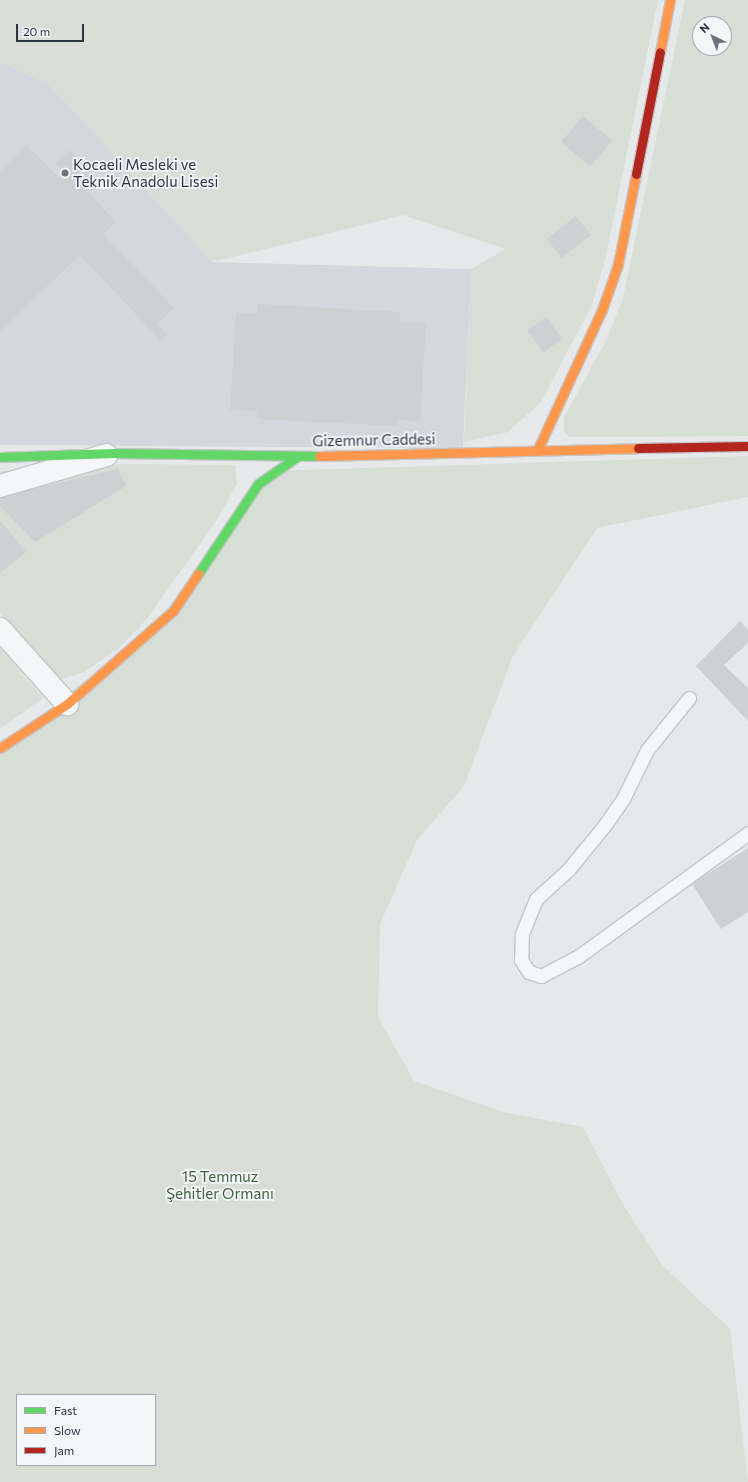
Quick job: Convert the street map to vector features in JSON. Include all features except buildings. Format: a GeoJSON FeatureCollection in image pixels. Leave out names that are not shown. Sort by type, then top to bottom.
{"type":"FeatureCollection","features":[{"type":"Feature","properties":{"kind":"street"},"geometry":{"type":"LineString","coordinates":[[537,451],[602,310],[618,264],[670,0]]}},
{"type":"Feature","properties":{"kind":"street","name":"Gizemnur Caddesi"},"geometry":{"type":"LineString","coordinates":[[0,457],[113,453],[298,456],[748,446]]}},
{"type":"Feature","properties":{"kind":"street"},"geometry":{"type":"LineString","coordinates":[[0,486],[64,470],[113,453]]}},
{"type":"Feature","properties":{"kind":"street"},"geometry":{"type":"LineString","coordinates":[[0,748],[67,704],[173,610],[258,484],[272,471],[298,456]]}},
{"type":"Feature","properties":{"kind":"street"},"geometry":{"type":"LineString","coordinates":[[0,629],[67,704]]}},
{"type":"Feature","properties":{"kind":"lane"},"geometry":{"type":"LineString","coordinates":[[688,698],[647,750],[623,799],[604,826],[568,870],[536,899],[522,934],[521,960],[529,972],[541,976],[579,956],[748,832]]}},
{"type":"Feature","properties":{"kind":"shaded area","name":"Kocaeli Mesleki ve Teknik Anadolu Lisesi"},"geometry":{"type":"Polygon","coordinates":[[[0,62],[50,85],[212,262],[471,269],[463,448],[0,445],[0,62]]]}},
{"type":"Feature","properties":{"kind":"green space"},"geometry":{"type":"Polygon","coordinates":[[[0,0],[658,0],[605,260],[591,307],[541,402],[508,432],[464,442],[471,269],[506,249],[403,215],[212,262],[50,85],[0,62],[0,0]]]}},
{"type":"Feature","properties":{"kind":"green space"},"geometry":{"type":"Polygon","coordinates":[[[685,0],[748,0],[748,436],[570,437],[564,432],[564,417],[606,341],[623,298],[685,0]]]}},
{"type":"Feature","properties":{"kind":"green space","name":"15 Temmuz Şehitler Ormanı"},"geometry":{"type":"Polygon","coordinates":[[[748,456],[748,497],[597,528],[513,656],[464,786],[417,840],[380,924],[378,1017],[414,1081],[503,1112],[583,1127],[622,1203],[663,1266],[730,1329],[748,1482],[0,1482],[0,748],[173,611],[272,471],[748,456]]]}},
{"type":"Feature","properties":{"kind":"green space"},"geometry":{"type":"Polygon","coordinates":[[[129,464],[235,465],[237,484],[218,518],[146,620],[119,648],[84,672],[59,680],[0,613],[0,471],[129,464]]]}},
{"type":"Feature","properties":{"kind":"green space"},"geometry":{"type":"Polygon","coordinates":[[[0,648],[43,698],[0,729],[0,648]]]}},
{"type":"Feature","properties":{"kind":"traffic: fast"},"geometry":{"type":"LineString","coordinates":[[0,457],[113,453],[319,456]]}},
{"type":"Feature","properties":{"kind":"traffic: fast"},"geometry":{"type":"LineString","coordinates":[[198,574],[258,484],[298,456]]}},
{"type":"Feature","properties":{"kind":"traffic: slow"},"geometry":{"type":"LineString","coordinates":[[660,52],[670,0]]}},
{"type":"Feature","properties":{"kind":"traffic: slow"},"geometry":{"type":"LineString","coordinates":[[537,451],[602,310],[618,264],[636,174]]}},
{"type":"Feature","properties":{"kind":"traffic: slow"},"geometry":{"type":"LineString","coordinates":[[319,456],[638,448]]}},
{"type":"Feature","properties":{"kind":"traffic: slow"},"geometry":{"type":"LineString","coordinates":[[0,748],[67,704],[173,611],[198,574]]}},
{"type":"Feature","properties":{"kind":"traffic: jam"},"geometry":{"type":"LineString","coordinates":[[636,174],[660,52]]}},
{"type":"Feature","properties":{"kind":"traffic: jam"},"geometry":{"type":"LineString","coordinates":[[638,448],[748,446]]}},
{"type":"Feature","properties":{"kind":"place","name":"Kocaeli Mesleki ve Teknik Anadolu Lisesi"},"geometry":{"type":"Point","coordinates":[65,173]}}]}
